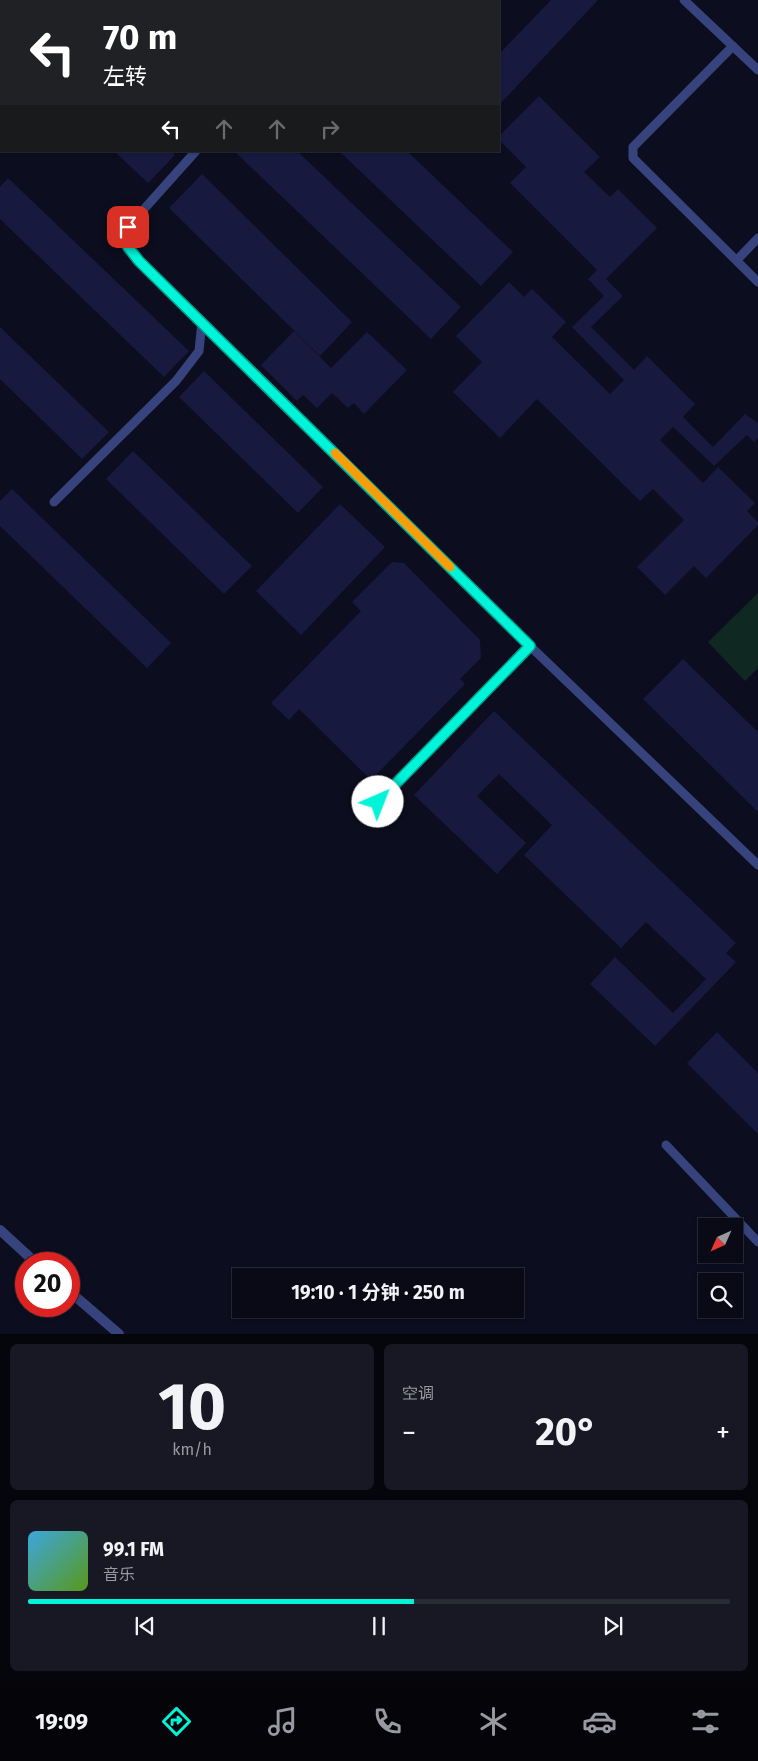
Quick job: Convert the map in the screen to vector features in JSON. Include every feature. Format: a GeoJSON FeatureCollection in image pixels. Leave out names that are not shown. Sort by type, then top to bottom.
{"type":"FeatureCollection","features":[{"type":"Feature","properties":{"kind":"street"},"geometry":{"type":"LineString","coordinates":[[0,1230],[24,1252]]}},
{"type":"Feature","properties":{"kind":"street"},"geometry":{"type":"LineString","coordinates":[[80,1300],[119,1334]]}},
{"type":"Feature","properties":{"kind":"lane"},"geometry":{"type":"LineString","coordinates":[[684,0],[758,70]]}},
{"type":"Feature","properties":{"kind":"lane"},"geometry":{"type":"LineString","coordinates":[[732,46],[633,147],[633,158],[758,282]]}},
{"type":"Feature","properties":{"kind":"lane"},"geometry":{"type":"LineString","coordinates":[[195,152],[128,227],[128,247],[139,261],[530,646],[758,865]]}},
{"type":"Feature","properties":{"kind":"lane"},"geometry":{"type":"LineString","coordinates":[[737,260],[758,238]]}},
{"type":"Feature","properties":{"kind":"lane"},"geometry":{"type":"LineString","coordinates":[[54,502],[176,380],[199,351],[202,321]]}},
{"type":"Feature","properties":{"kind":"lane"},"geometry":{"type":"LineString","coordinates":[[378,802],[530,646]]}},
{"type":"Feature","properties":{"kind":"lane"},"geometry":{"type":"LineString","coordinates":[[666,1146],[758,1242]]}},
{"type":"Feature","properties":{"kind":"green space"},"geometry":{"type":"Polygon","coordinates":[[[758,593],[758,668],[745,681],[708,642],[758,593]]]}},
{"type":"Feature","properties":{"kind":"building"},"geometry":{"type":"Polygon","coordinates":[[[551,0],[598,0],[500,104],[500,53],[551,0]]]}},
{"type":"Feature","properties":{"kind":"building"},"geometry":{"type":"Polygon","coordinates":[[[539,96],[600,157],[584,172],[610,197],[618,189],[657,228],[606,279],[623,296],[591,327],[634,370],[647,356],[695,404],[683,417],[713,447],[745,414],[758,423],[758,438],[754,442],[747,435],[714,466],[673,427],[660,440],[703,483],[718,467],[755,503],[747,511],[758,522],[758,525],[706,578],[694,566],[665,595],[637,567],[684,520],[653,489],[640,501],[537,399],[500,438],[453,392],[482,362],[456,336],[509,282],[524,297],[532,289],[566,322],[552,337],[610,394],[624,380],[572,327],[604,296],[588,279],[597,270],[510,183],[526,167],[500,141],[500,135],[539,96]]]}},
{"type":"Feature","properties":{"kind":"building"},"geometry":{"type":"Polygon","coordinates":[[[115,152],[173,152],[175,155],[148,183],[115,152]]]}},
{"type":"Feature","properties":{"kind":"building"},"geometry":{"type":"Polygon","coordinates":[[[235,152],[298,152],[461,307],[431,339],[235,152]]]}},
{"type":"Feature","properties":{"kind":"building"},"geometry":{"type":"Polygon","coordinates":[[[340,152],[408,152],[513,252],[481,286],[340,152]]]}},
{"type":"Feature","properties":{"kind":"building"},"geometry":{"type":"Polygon","coordinates":[[[202,174],[352,322],[320,356],[169,208],[202,174]]]}},
{"type":"Feature","properties":{"kind":"building"},"geometry":{"type":"Polygon","coordinates":[[[8,178],[189,351],[164,377],[0,219],[0,187],[8,178]]]}},
{"type":"Feature","properties":{"kind":"building"},"geometry":{"type":"Polygon","coordinates":[[[0,327],[109,432],[82,459],[0,379],[0,327]]]}},
{"type":"Feature","properties":{"kind":"building"},"geometry":{"type":"Polygon","coordinates":[[[294,331],[331,368],[367,332],[407,370],[364,414],[354,403],[348,408],[332,393],[317,408],[303,395],[297,401],[261,365],[294,331]]]}},
{"type":"Feature","properties":{"kind":"building"},"geometry":{"type":"Polygon","coordinates":[[[204,371],[323,487],[298,513],[179,397],[204,371]]]}},
{"type":"Feature","properties":{"kind":"building"},"geometry":{"type":"Polygon","coordinates":[[[133,451],[252,566],[224,594],[106,479],[133,451]]]}},
{"type":"Feature","properties":{"kind":"building"},"geometry":{"type":"Polygon","coordinates":[[[12,489],[171,643],[147,668],[0,526],[0,501],[12,489]]]}},
{"type":"Feature","properties":{"kind":"building"},"geometry":{"type":"Polygon","coordinates":[[[340,504],[385,547],[301,635],[256,591],[340,504]]]}},
{"type":"Feature","properties":{"kind":"building"},"geometry":{"type":"Polygon","coordinates":[[[392,562],[404,563],[480,640],[481,658],[460,679],[465,684],[371,780],[299,709],[289,720],[271,703],[361,611],[352,602],[392,562]]]}},
{"type":"Feature","properties":{"kind":"building"},"geometry":{"type":"Polygon","coordinates":[[[683,659],[758,732],[758,812],[643,699],[683,659]]]}},
{"type":"Feature","properties":{"kind":"building"},"geometry":{"type":"Polygon","coordinates":[[[494,711],[736,943],[726,953],[736,962],[655,1046],[590,984],[615,957],[673,1013],[706,979],[646,922],[621,948],[524,855],[552,825],[499,774],[477,796],[526,843],[497,874],[414,795],[494,711]]]}},
{"type":"Feature","properties":{"kind":"building"},"geometry":{"type":"Polygon","coordinates":[[[717,1032],[758,1073],[758,1134],[687,1063],[717,1032]]]}},
{"type":"Feature","properties":{"kind":"slow traffic"},"geometry":{"type":"LineString","coordinates":[[335,453],[450,567]]}},
{"type":"Feature","properties":{"kind":"route"},"geometry":{"type":"LineString","coordinates":[[128,227],[128,247],[139,261],[530,646],[378,802]]}}]}
